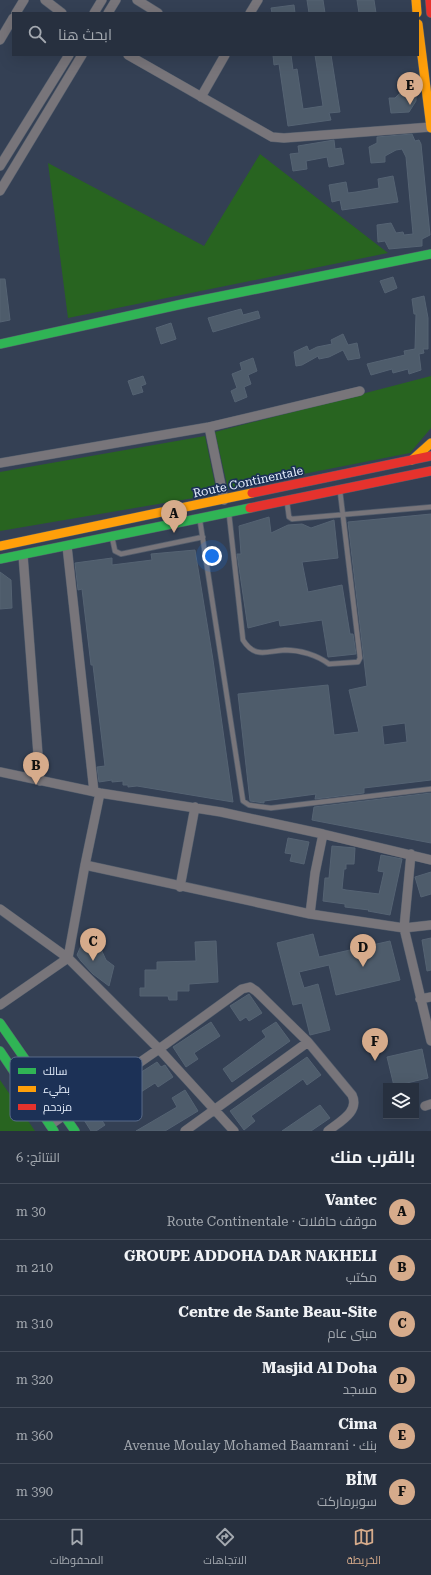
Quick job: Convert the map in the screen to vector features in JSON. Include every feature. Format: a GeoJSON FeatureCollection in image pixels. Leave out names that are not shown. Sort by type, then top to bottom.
{"type":"FeatureCollection","features":[{"type":"Feature","properties":{"kind":"main road"},"geometry":{"type":"LineString","coordinates":[[416,0],[417,12]]}},
{"type":"Feature","properties":{"kind":"main road"},"geometry":{"type":"LineString","coordinates":[[430,0],[431,13]]}},
{"type":"Feature","properties":{"kind":"main road"},"geometry":{"type":"LineString","coordinates":[[419,32],[431,127]]}},
{"type":"Feature","properties":{"kind":"main road"},"geometry":{"type":"LineString","coordinates":[[0,344],[194,302],[431,254]]}},
{"type":"Feature","properties":{"kind":"main road"},"geometry":{"type":"LineString","coordinates":[[410,461],[431,443]]}},
{"type":"Feature","properties":{"kind":"main road","name":"Route Continentale"},"geometry":{"type":"LineString","coordinates":[[0,546],[431,456]]}},
{"type":"Feature","properties":{"kind":"main road"},"geometry":{"type":"LineString","coordinates":[[0,559],[429,472]]}},
{"type":"Feature","properties":{"kind":"main road"},"geometry":{"type":"LineString","coordinates":[[0,1023],[23,1057]]}},
{"type":"Feature","properties":{"kind":"main road"},"geometry":{"type":"LineString","coordinates":[[0,1051],[10,1066]]}},
{"type":"Feature","properties":{"kind":"main road"},"geometry":{"type":"LineString","coordinates":[[68,1121],[75,1131]]}},
{"type":"Feature","properties":{"kind":"street"},"geometry":{"type":"LineString","coordinates":[[17,12],[24,0]]}},
{"type":"Feature","properties":{"kind":"street"},"geometry":{"type":"LineString","coordinates":[[45,0],[61,12]]}},
{"type":"Feature","properties":{"kind":"street"},"geometry":{"type":"LineString","coordinates":[[95,12],[102,0]]}},
{"type":"Feature","properties":{"kind":"street"},"geometry":{"type":"LineString","coordinates":[[109,12],[116,0]]}},
{"type":"Feature","properties":{"kind":"street"},"geometry":{"type":"LineString","coordinates":[[137,0],[156,12]]}},
{"type":"Feature","properties":{"kind":"street"},"geometry":{"type":"LineString","coordinates":[[251,12],[258,0]]}},
{"type":"Feature","properties":{"kind":"street"},"geometry":{"type":"LineString","coordinates":[[0,40],[12,20]]}},
{"type":"Feature","properties":{"kind":"street"},"geometry":{"type":"LineString","coordinates":[[0,166],[68,56]]}},
{"type":"Feature","properties":{"kind":"street"},"geometry":{"type":"LineString","coordinates":[[0,191],[81,56]]}},
{"type":"Feature","properties":{"kind":"street"},"geometry":{"type":"LineString","coordinates":[[130,56],[267,135],[278,138],[431,127]]}},
{"type":"Feature","properties":{"kind":"street"},"geometry":{"type":"LineString","coordinates":[[201,97],[224,56]]}},
{"type":"Feature","properties":{"kind":"street"},"geometry":{"type":"LineString","coordinates":[[0,463],[209,427],[360,391]]}},
{"type":"Feature","properties":{"kind":"street"},"geometry":{"type":"LineString","coordinates":[[209,427],[224,500]]}},
{"type":"Feature","properties":{"kind":"street"},"geometry":{"type":"LineString","coordinates":[[0,1005],[68,958],[97,793],[67,546]]}},
{"type":"Feature","properties":{"kind":"street"},"geometry":{"type":"LineString","coordinates":[[23,555],[40,781]]}},
{"type":"Feature","properties":{"kind":"street"},"geometry":{"type":"LineString","coordinates":[[0,772],[97,793],[195,807],[324,834],[431,860]]}},
{"type":"Feature","properties":{"kind":"street"},"geometry":{"type":"LineString","coordinates":[[180,887],[195,807]]}},
{"type":"Feature","properties":{"kind":"street"},"geometry":{"type":"LineString","coordinates":[[310,914],[315,873],[324,834]]}},
{"type":"Feature","properties":{"kind":"street"},"geometry":{"type":"LineString","coordinates":[[411,854],[404,928],[431,1041]]}},
{"type":"Feature","properties":{"kind":"street"},"geometry":{"type":"LineString","coordinates":[[85,866],[310,914],[404,928],[431,925]]}},
{"type":"Feature","properties":{"kind":"street"},"geometry":{"type":"LineString","coordinates":[[0,909],[68,958],[159,1049],[234,1131]]}},
{"type":"Feature","properties":{"kind":"street"},"geometry":{"type":"LineString","coordinates":[[142,1061],[242,989],[247,987],[256,990],[308,1042],[352,1094],[355,1102],[354,1106],[348,1115],[328,1131]]}},
{"type":"Feature","properties":{"kind":"street"},"geometry":{"type":"LineString","coordinates":[[420,999],[431,997]]}},
{"type":"Feature","properties":{"kind":"street"},"geometry":{"type":"LineString","coordinates":[[184,1131],[308,1042]]}},
{"type":"Feature","properties":{"kind":"lane"},"geometry":{"type":"LineString","coordinates":[[229,512],[244,640],[248,648],[254,651],[269,653],[285,650],[311,654],[321,658],[329,664],[358,662],[360,658],[339,490]]}},
{"type":"Feature","properties":{"kind":"lane"},"geometry":{"type":"LineString","coordinates":[[287,501],[289,517],[292,519],[431,507]]}},
{"type":"Feature","properties":{"kind":"lane"},"geometry":{"type":"LineString","coordinates":[[200,519],[243,802],[249,805],[271,808],[431,788]]}},
{"type":"Feature","properties":{"kind":"lane"},"geometry":{"type":"LineString","coordinates":[[112,537],[115,551],[121,554],[202,537]]}},
{"type":"Feature","properties":{"kind":"green space"},"geometry":{"type":"Polygon","coordinates":[[[260,154],[388,253],[68,318],[48,163],[204,246],[260,154]]]}},
{"type":"Feature","properties":{"kind":"green space"},"geometry":{"type":"Polygon","coordinates":[[[431,376],[431,428],[410,453],[228,489],[215,432],[431,376]]]}},
{"type":"Feature","properties":{"kind":"green space"},"geometry":{"type":"Polygon","coordinates":[[[205,436],[217,494],[0,531],[0,472],[205,436]]]}},
{"type":"Feature","properties":{"kind":"green space"},"geometry":{"type":"Polygon","coordinates":[[[0,1080],[10,1095],[10,1121],[28,1121],[35,1131],[0,1131],[0,1080]]]}},
{"type":"Feature","properties":{"kind":"building"},"geometry":{"type":"Polygon","coordinates":[[[307,0],[323,0],[325,12],[309,12],[307,0]]]}},
{"type":"Feature","properties":{"kind":"building"},"geometry":{"type":"Polygon","coordinates":[[[357,0],[374,0],[376,12],[359,12],[357,0]]]}},
{"type":"Feature","properties":{"kind":"building"},"geometry":{"type":"Polygon","coordinates":[[[294,5],[295,12],[272,12],[271,8],[294,5]]]}},
{"type":"Feature","properties":{"kind":"building"},"geometry":{"type":"Polygon","coordinates":[[[273,56],[291,56],[293,70],[297,69],[303,109],[323,106],[315,56],[331,56],[340,112],[329,113],[331,120],[288,126],[279,64],[274,65],[273,56]]]}},
{"type":"Feature","properties":{"kind":"building"},"geometry":{"type":"Polygon","coordinates":[[[416,87],[416,101],[409,112],[391,113],[389,98],[395,98],[401,92],[401,88],[416,87]]]}},
{"type":"Feature","properties":{"kind":"building"},"geometry":{"type":"Polygon","coordinates":[[[412,134],[415,141],[419,140],[421,144],[430,235],[422,239],[422,246],[389,249],[385,241],[378,242],[377,225],[391,223],[396,233],[403,232],[404,235],[413,234],[406,157],[402,149],[396,150],[385,156],[385,162],[371,163],[369,147],[377,143],[377,137],[412,134]]]}},
{"type":"Feature","properties":{"kind":"building"},"geometry":{"type":"Polygon","coordinates":[[[334,140],[335,149],[341,148],[344,164],[329,167],[327,157],[306,161],[307,169],[293,171],[290,154],[299,153],[298,146],[334,140]]]}},
{"type":"Feature","properties":{"kind":"building"},"geometry":{"type":"Polygon","coordinates":[[[393,176],[398,202],[342,210],[340,200],[332,202],[329,185],[346,182],[348,193],[356,192],[379,188],[378,179],[393,176]]]}},
{"type":"Feature","properties":{"kind":"building"},"geometry":{"type":"Polygon","coordinates":[[[393,277],[397,288],[385,293],[380,281],[393,277]]]}},
{"type":"Feature","properties":{"kind":"building"},"geometry":{"type":"Polygon","coordinates":[[[0,279],[5,279],[10,320],[0,322],[0,279]]]}},
{"type":"Feature","properties":{"kind":"building"},"geometry":{"type":"Polygon","coordinates":[[[424,296],[428,318],[428,349],[423,349],[424,353],[419,354],[421,370],[409,374],[408,369],[393,373],[392,369],[371,375],[367,364],[405,355],[404,351],[415,349],[416,314],[414,314],[412,299],[424,296]]]}},
{"type":"Feature","properties":{"kind":"building"},"geometry":{"type":"Polygon","coordinates":[[[241,309],[243,315],[258,311],[260,318],[213,332],[208,318],[241,309]]]}},
{"type":"Feature","properties":{"kind":"building"},"geometry":{"type":"Polygon","coordinates":[[[171,323],[176,339],[161,344],[156,328],[171,323]]]}},
{"type":"Feature","properties":{"kind":"building"},"geometry":{"type":"Polygon","coordinates":[[[343,334],[348,345],[357,343],[360,358],[348,360],[343,350],[329,357],[319,359],[318,356],[302,365],[296,366],[294,352],[307,346],[309,351],[317,347],[332,344],[331,340],[343,334]]]}},
{"type":"Feature","properties":{"kind":"building"},"geometry":{"type":"Polygon","coordinates":[[[253,358],[257,371],[248,375],[251,384],[244,387],[247,397],[235,402],[231,391],[237,388],[232,374],[242,370],[240,363],[253,358]]]}},
{"type":"Feature","properties":{"kind":"building"},"geometry":{"type":"Polygon","coordinates":[[[143,376],[146,384],[141,386],[143,392],[133,395],[128,381],[143,376]]]}},
{"type":"Feature","properties":{"kind":"building"},"geometry":{"type":"Polygon","coordinates":[[[431,514],[431,780],[364,788],[364,793],[315,799],[316,794],[264,801],[264,803],[250,801],[238,694],[328,685],[334,735],[359,732],[349,690],[367,686],[348,522],[431,514]],[[405,723],[382,726],[384,745],[407,742],[405,723]]]}},
{"type":"Feature","properties":{"kind":"building"},"geometry":{"type":"Polygon","coordinates":[[[269,517],[271,533],[288,525],[302,524],[311,528],[334,520],[338,558],[302,562],[308,592],[342,585],[350,634],[353,634],[356,654],[328,657],[322,620],[280,626],[279,620],[248,628],[237,554],[241,554],[239,526],[269,517]]]}},
{"type":"Feature","properties":{"kind":"building"},"geometry":{"type":"Polygon","coordinates":[[[195,550],[213,660],[233,802],[137,786],[128,787],[128,785],[123,785],[123,781],[112,782],[112,780],[99,782],[97,767],[105,766],[82,589],[78,590],[75,563],[112,558],[112,565],[152,560],[151,554],[195,550]]]}},
{"type":"Feature","properties":{"kind":"building"},"geometry":{"type":"Polygon","coordinates":[[[0,572],[11,580],[12,608],[0,609],[0,572]]]}},
{"type":"Feature","properties":{"kind":"building"},"geometry":{"type":"Polygon","coordinates":[[[431,793],[431,843],[312,820],[314,807],[431,793]]]}},
{"type":"Feature","properties":{"kind":"building"},"geometry":{"type":"Polygon","coordinates":[[[288,838],[309,842],[304,864],[290,861],[292,854],[285,853],[288,838]]]}},
{"type":"Feature","properties":{"kind":"building"},"geometry":{"type":"Polygon","coordinates":[[[332,846],[355,848],[354,864],[346,864],[346,869],[344,869],[342,889],[346,890],[379,894],[384,872],[378,871],[381,855],[402,859],[390,915],[368,911],[369,910],[345,907],[345,904],[323,901],[325,878],[329,878],[332,846]]]}},
{"type":"Feature","properties":{"kind":"building"},"geometry":{"type":"Polygon","coordinates":[[[431,872],[431,894],[421,897],[415,877],[431,872]]]}},
{"type":"Feature","properties":{"kind":"building"},"geometry":{"type":"Polygon","coordinates":[[[86,934],[104,937],[100,947],[106,960],[114,966],[109,986],[93,974],[77,955],[86,934]]]}},
{"type":"Feature","properties":{"kind":"building"},"geometry":{"type":"Polygon","coordinates":[[[313,934],[319,957],[390,941],[400,980],[336,995],[329,965],[299,972],[304,988],[318,984],[330,1030],[310,1035],[302,1003],[293,1005],[277,943],[313,934]]]}},
{"type":"Feature","properties":{"kind":"building"},"geometry":{"type":"Polygon","coordinates":[[[431,938],[431,970],[427,971],[422,940],[431,938]]]}},
{"type":"Feature","properties":{"kind":"building"},"geometry":{"type":"Polygon","coordinates":[[[216,941],[218,982],[189,984],[189,991],[177,991],[177,1000],[169,1000],[168,996],[140,996],[140,988],[145,988],[145,970],[157,970],[157,962],[196,961],[195,942],[216,941]]]}},
{"type":"Feature","properties":{"kind":"building"},"geometry":{"type":"Polygon","coordinates":[[[249,994],[262,1013],[249,1021],[246,1017],[240,1021],[230,1006],[249,994]]]}},
{"type":"Feature","properties":{"kind":"building"},"geometry":{"type":"Polygon","coordinates":[[[211,1022],[220,1036],[194,1053],[198,1059],[186,1067],[173,1047],[211,1022]]]}},
{"type":"Feature","properties":{"kind":"building"},"geometry":{"type":"Polygon","coordinates":[[[276,1022],[290,1041],[232,1082],[223,1069],[266,1037],[262,1031],[276,1022]]]}},
{"type":"Feature","properties":{"kind":"building"},"geometry":{"type":"Polygon","coordinates":[[[422,1049],[428,1078],[407,1083],[393,1083],[387,1057],[422,1049]]]}},
{"type":"Feature","properties":{"kind":"building"},"geometry":{"type":"Polygon","coordinates":[[[307,1057],[321,1075],[307,1085],[303,1079],[251,1116],[255,1121],[244,1130],[230,1111],[307,1057]]]}},
{"type":"Feature","properties":{"kind":"building"},"geometry":{"type":"Polygon","coordinates":[[[157,1062],[161,1067],[165,1065],[173,1077],[158,1087],[155,1083],[142,1091],[142,1072],[157,1062]]]}},
{"type":"Feature","properties":{"kind":"building"},"geometry":{"type":"Polygon","coordinates":[[[185,1090],[198,1111],[165,1131],[136,1131],[177,1107],[172,1098],[185,1090]]]}},
{"type":"Feature","properties":{"kind":"building"},"geometry":{"type":"Polygon","coordinates":[[[320,1105],[330,1118],[311,1131],[282,1131],[320,1105]]]}},
{"type":"Feature","properties":{"kind":"building"},"geometry":{"type":"Polygon","coordinates":[[[85,1121],[102,1121],[105,1125],[96,1131],[91,1131],[85,1121]]]}},
{"type":"Feature","properties":{"kind":"traffic: fast"},"geometry":{"type":"LineString","coordinates":[[0,344],[187,303],[431,254]]}},
{"type":"Feature","properties":{"kind":"traffic: fast"},"geometry":{"type":"LineString","coordinates":[[0,559],[250,508]]}},
{"type":"Feature","properties":{"kind":"traffic: fast"},"geometry":{"type":"LineString","coordinates":[[0,1023],[24,1057]]}},
{"type":"Feature","properties":{"kind":"traffic: fast"},"geometry":{"type":"LineString","coordinates":[[0,1051],[10,1066]]}},
{"type":"Feature","properties":{"kind":"traffic: fast"},"geometry":{"type":"LineString","coordinates":[[47,1121],[54,1131]]}},
{"type":"Feature","properties":{"kind":"traffic: fast"},"geometry":{"type":"LineString","coordinates":[[68,1121],[75,1131]]}},
{"type":"Feature","properties":{"kind":"traffic: slow"},"geometry":{"type":"LineString","coordinates":[[416,0],[417,12]]}},
{"type":"Feature","properties":{"kind":"traffic: slow"},"geometry":{"type":"LineString","coordinates":[[419,32],[431,128]]}},
{"type":"Feature","properties":{"kind":"traffic: slow"},"geometry":{"type":"LineString","coordinates":[[412,460],[431,443]]}},
{"type":"Feature","properties":{"kind":"traffic: slow"},"geometry":{"type":"LineString","coordinates":[[0,546],[252,493]]}},
{"type":"Feature","properties":{"kind":"traffic: jam"},"geometry":{"type":"LineString","coordinates":[[430,0],[431,13]]}},
{"type":"Feature","properties":{"kind":"traffic: jam"},"geometry":{"type":"LineString","coordinates":[[252,493],[431,456]]}},
{"type":"Feature","properties":{"kind":"traffic: jam"},"geometry":{"type":"LineString","coordinates":[[250,508],[431,471]]}},
{"type":"Feature","properties":{"kind":"place","name":"Cima"},"geometry":{"type":"Point","coordinates":[410,105]}},
{"type":"Feature","properties":{"kind":"place","name":"Vantec"},"geometry":{"type":"Point","coordinates":[174,533]}},
{"type":"Feature","properties":{"kind":"place","name":"GROUPE ADDOHA DAR NAKHELI"},"geometry":{"type":"Point","coordinates":[36,785]}},
{"type":"Feature","properties":{"kind":"place","name":"Centre de Sante Beau-Site"},"geometry":{"type":"Point","coordinates":[93,961]}},
{"type":"Feature","properties":{"kind":"place","name":"Masjid Al Doha"},"geometry":{"type":"Point","coordinates":[363,967]}},
{"type":"Feature","properties":{"kind":"place","name":"BİM"},"geometry":{"type":"Point","coordinates":[375,1061]}}]}
